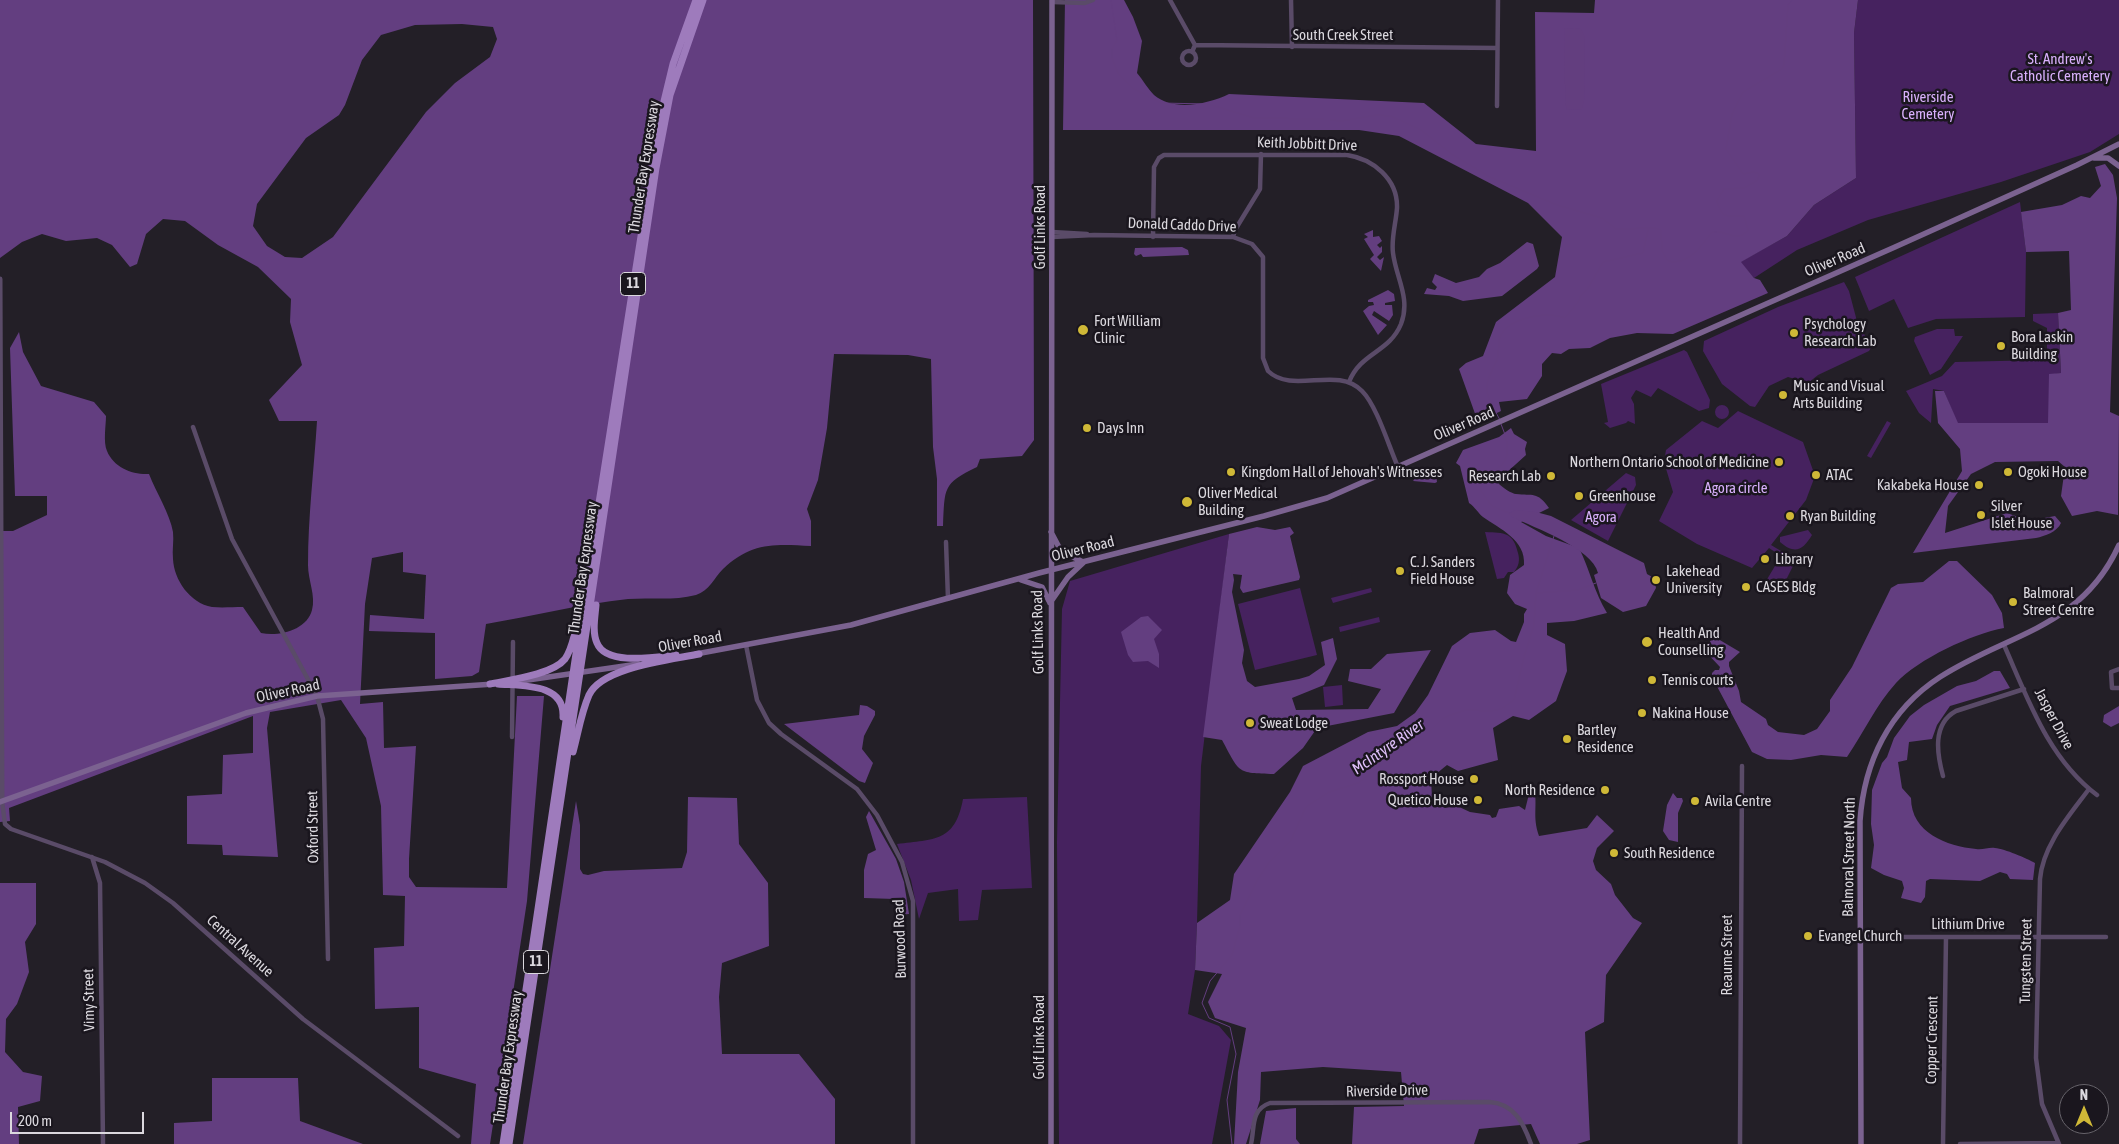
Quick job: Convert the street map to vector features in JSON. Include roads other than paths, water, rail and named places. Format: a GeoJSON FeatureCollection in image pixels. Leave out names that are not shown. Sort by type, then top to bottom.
{"type":"FeatureCollection","features":[{"type":"Feature","properties":{"kind":"highway","name":"Thunder Bay Expressway"},"geometry":{"type":"LineString","coordinates":[[503,1144],[588,573],[659,122],[674,64],[696,0]]}},
{"type":"Feature","properties":{"kind":"highway","name":"Thunder Bay Expressway"},"geometry":{"type":"LineString","coordinates":[[509,1144],[664,124],[679,64],[703,0]]}},
{"type":"Feature","properties":{"kind":"highway"},"geometry":{"type":"LineString","coordinates":[[597,570],[595,640],[600,650],[620,658],[699,654]]}},
{"type":"Feature","properties":{"kind":"highway"},"geometry":{"type":"LineString","coordinates":[[490,684],[512,682],[550,669],[564,660],[570,650],[588,573]]}},
{"type":"Feature","properties":{"kind":"highway"},"geometry":{"type":"LineString","coordinates":[[565,781],[589,694],[598,683],[612,675],[631,669],[699,654]]}},
{"type":"Feature","properties":{"kind":"highway"},"geometry":{"type":"LineString","coordinates":[[512,682],[553,693],[560,701],[563,713],[556,784]]}},
{"type":"Feature","properties":{"kind":"main road","name":"Golf Links Road"},"geometry":{"type":"LineString","coordinates":[[1051,1144],[1050,530],[1052,1]]}},
{"type":"Feature","properties":{"kind":"main road","name":"Oliver Road"},"geometry":{"type":"LineString","coordinates":[[512,682],[699,654],[851,625],[1084,561],[1305,505],[1341,492],[1507,419],[2092,158],[2119,144]]}},
{"type":"Feature","properties":{"kind":"main road"},"geometry":{"type":"LineString","coordinates":[[2092,158],[2108,158],[2119,166]]}},
{"type":"Feature","properties":{"kind":"main road"},"geometry":{"type":"LineString","coordinates":[[1018,579],[1042,587],[1050,603],[1068,577],[1084,561],[1061,551],[1050,530]]}},
{"type":"Feature","properties":{"kind":"main road","name":"Balmoral Street North"},"geometry":{"type":"LineString","coordinates":[[1861,1144],[1861,798],[1869,768],[1878,746],[1902,710],[1927,686],[1959,666],[2042,627],[2078,602],[2103,574],[2119,545]]}},
{"type":"Feature","properties":{"kind":"main road","name":"Oliver Road"},"geometry":{"type":"LineString","coordinates":[[1,801],[246,713],[317,696],[490,684]]}},
{"type":"Feature","properties":{"kind":"street"},"geometry":{"type":"LineString","coordinates":[[1052,1],[1085,2],[1093,0]]}},
{"type":"Feature","properties":{"kind":"street"},"geometry":{"type":"LineString","coordinates":[[1170,0],[1195,45],[1192,52]]}},
{"type":"Feature","properties":{"kind":"street"},"geometry":{"type":"LineString","coordinates":[[1291,0],[1292,47]]}},
{"type":"Feature","properties":{"kind":"street"},"geometry":{"type":"LineString","coordinates":[[1498,0],[1498,106]]}},
{"type":"Feature","properties":{"kind":"street","name":"South Creek Street"},"geometry":{"type":"LineString","coordinates":[[1195,45],[1497,48]]}},
{"type":"Feature","properties":{"kind":"street","name":"Keith Jobbitt Drive"},"geometry":{"type":"LineString","coordinates":[[1153,237],[1154,167],[1159,158],[1169,154],[1357,156],[1378,168],[1390,181],[1397,204],[1393,253],[1403,286],[1404,314],[1395,335],[1385,346],[1356,368],[1349,382]]}},
{"type":"Feature","properties":{"kind":"street"},"geometry":{"type":"LineString","coordinates":[[1233,237],[1235,230],[1260,189],[1260,154]]}},
{"type":"Feature","properties":{"kind":"street","name":"Donald Caddo Drive"},"geometry":{"type":"LineString","coordinates":[[1052,234],[1233,237],[1252,244],[1263,257],[1263,358],[1268,371],[1273,376],[1284,380],[1349,382]]}},
{"type":"Feature","properties":{"kind":"street"},"geometry":{"type":"LineString","coordinates":[[0,279],[1,801]]}},
{"type":"Feature","properties":{"kind":"street"},"geometry":{"type":"LineString","coordinates":[[1349,382],[1366,396],[1398,467]]}},
{"type":"Feature","properties":{"kind":"street","name":"Oxford Street"},"geometry":{"type":"LineString","coordinates":[[193,427],[232,539],[317,696],[323,719],[328,959]]}},
{"type":"Feature","properties":{"kind":"street"},"geometry":{"type":"LineString","coordinates":[[946,542],[948,599]]}},
{"type":"Feature","properties":{"kind":"street"},"geometry":{"type":"LineString","coordinates":[[512,737],[513,642]]}},
{"type":"Feature","properties":{"kind":"street","name":"Jasper Drive"},"geometry":{"type":"LineString","coordinates":[[2004,644],[2059,759],[2097,795]]}},
{"type":"Feature","properties":{"kind":"street","name":"Burwood Road"},"geometry":{"type":"LineString","coordinates":[[746,645],[758,700],[769,723],[781,734],[857,789],[877,816],[902,862],[912,901],[913,1144]]}},
{"type":"Feature","properties":{"kind":"street"},"geometry":{"type":"LineString","coordinates":[[2119,669],[2113,670],[2110,675],[2112,688],[2119,688]]}},
{"type":"Feature","properties":{"kind":"street"},"geometry":{"type":"LineString","coordinates":[[1943,776],[1938,746],[1942,724],[1949,716],[1956,711],[2024,689]]}},
{"type":"Feature","properties":{"kind":"street","name":"Reaume Street"},"geometry":{"type":"LineString","coordinates":[[1740,1144],[1742,766]]}},
{"type":"Feature","properties":{"kind":"street","name":"Tungsten Street"},"geometry":{"type":"LineString","coordinates":[[2059,1143],[2042,1104],[2036,1058],[2040,879],[2044,857],[2089,789]]}},
{"type":"Feature","properties":{"kind":"street","name":"Central Avenue"},"geometry":{"type":"LineString","coordinates":[[1,801],[5,824],[11,829],[92,857],[144,883],[173,903],[303,1020],[458,1136]]}},
{"type":"Feature","properties":{"kind":"street","name":"Vimy Street"},"geometry":{"type":"LineString","coordinates":[[92,857],[100,883],[103,1144]]}},
{"type":"Feature","properties":{"kind":"street","name":"Copper Crescent"},"geometry":{"type":"LineString","coordinates":[[1943,1144],[1946,936]]}},
{"type":"Feature","properties":{"kind":"street","name":"Lithium Drive"},"geometry":{"type":"LineString","coordinates":[[1860,937],[2106,937]]}},
{"type":"Feature","properties":{"kind":"street","name":"Riverside Drive"},"geometry":{"type":"LineString","coordinates":[[1250,1144],[1255,1113],[1261,1106],[1270,1103],[1490,1102],[1510,1107],[1517,1114],[1531,1144]]}},
{"type":"Feature","properties":{"kind":"street"},"geometry":{"type":"LineString","coordinates":[[1960,1144],[2059,1143]]}},
{"type":"Feature","properties":{"kind":"waterway"},"geometry":{"type":"LineString","coordinates":[[1111,0],[1117,40],[1112,49],[1112,58],[1118,73],[1132,88],[1161,103],[1208,104],[1254,118],[1323,119]]}},
{"type":"Feature","properties":{"kind":"waterway","name":"McIntyre River"},"geometry":{"type":"LineString","coordinates":[[1331,120],[1341,121],[1377,115],[1391,116],[1421,130],[1453,155],[1490,177],[1557,205],[1602,218],[1616,229],[1655,228],[1661,230],[1662,251],[1668,261],[1682,261],[1693,254],[1712,232],[1740,236],[1748,230],[1744,216],[1727,216],[1719,208],[1717,201],[1724,189],[1744,188],[1758,180],[1759,174],[1754,172],[1743,174],[1726,149],[1732,114],[1743,92],[1782,69],[1784,65],[1788,5],[1792,0]]}},
{"type":"Feature","properties":{"kind":"waterway","name":"McIntyre River"},"geometry":{"type":"LineString","coordinates":[[1500,420],[1489,399],[1487,385],[1498,357],[1499,340],[1504,330],[1529,317],[1549,315],[1565,318],[1578,302],[1581,295],[1587,290],[1603,262],[1643,253],[1648,230]]}},
{"type":"Feature","properties":{"kind":"waterway","name":"McIntyre River"},"geometry":{"type":"LineString","coordinates":[[1501,424],[1507,441],[1507,453],[1504,462],[1482,482],[1481,491],[1492,506],[1509,513]]}},
{"type":"Feature","properties":{"kind":"waterway","name":"McIntyre River"},"geometry":{"type":"LineString","coordinates":[[1536,593],[1554,536]]}},
{"type":"Feature","properties":{"kind":"waterway","name":"McIntyre River"},"geometry":{"type":"LineString","coordinates":[[1232,1144],[1227,1100],[1236,1054],[1230,1027],[1209,1018],[1202,1003],[1210,981],[1232,955],[1240,926],[1240,915],[1258,879],[1270,861],[1290,842],[1306,807],[1329,792],[1358,783],[1402,749],[1421,740],[1442,719],[1466,710],[1491,711],[1501,709],[1514,700],[1534,625],[1536,593],[1578,590],[1596,583]]}},
{"type":"Feature","properties":{"kind":"place","name":"Fort William Clinic"},"geometry":{"type":"Point","coordinates":[1083,330]}},
{"type":"Feature","properties":{"kind":"place","name":"Psychology Research Lab"},"geometry":{"type":"Point","coordinates":[1794,333]}},
{"type":"Feature","properties":{"kind":"place","name":"Bora Laskin Building"},"geometry":{"type":"Point","coordinates":[2001,346]}},
{"type":"Feature","properties":{"kind":"place","name":"Music and Visual Arts Building"},"geometry":{"type":"Point","coordinates":[1783,395]}},
{"type":"Feature","properties":{"kind":"place","name":"Days Inn"},"geometry":{"type":"Point","coordinates":[1087,428]}},
{"type":"Feature","properties":{"kind":"place","name":"Northern Ontario School of Medicine"},"geometry":{"type":"Point","coordinates":[1779,462]}},
{"type":"Feature","properties":{"kind":"place","name":"Kingdom Hall of Jehovah's Witnesses"},"geometry":{"type":"Point","coordinates":[1231,472]}},
{"type":"Feature","properties":{"kind":"place","name":"Ogoki House"},"geometry":{"type":"Point","coordinates":[2008,472]}},
{"type":"Feature","properties":{"kind":"place","name":"ATAC"},"geometry":{"type":"Point","coordinates":[1816,475]}},
{"type":"Feature","properties":{"kind":"place","name":"Research Lab"},"geometry":{"type":"Point","coordinates":[1551,476]}},
{"type":"Feature","properties":{"kind":"place","name":"Kakabeka House"},"geometry":{"type":"Point","coordinates":[1979,485]}},
{"type":"Feature","properties":{"kind":"place","name":"Greenhouse"},"geometry":{"type":"Point","coordinates":[1579,496]}},
{"type":"Feature","properties":{"kind":"place","name":"Oliver Medical Building"},"geometry":{"type":"Point","coordinates":[1187,502]}},
{"type":"Feature","properties":{"kind":"place","name":"Silver Islet House"},"geometry":{"type":"Point","coordinates":[1981,515]}},
{"type":"Feature","properties":{"kind":"place","name":"Ryan Building"},"geometry":{"type":"Point","coordinates":[1790,516]}},
{"type":"Feature","properties":{"kind":"place","name":"Library"},"geometry":{"type":"Point","coordinates":[1765,559]}},
{"type":"Feature","properties":{"kind":"place","name":"C. J. Sanders Field House"},"geometry":{"type":"Point","coordinates":[1400,571]}},
{"type":"Feature","properties":{"kind":"place","name":"Lakehead University"},"geometry":{"type":"Point","coordinates":[1656,580]}},
{"type":"Feature","properties":{"kind":"place","name":"CASES Bldg"},"geometry":{"type":"Point","coordinates":[1746,587]}},
{"type":"Feature","properties":{"kind":"place","name":"Balmoral Street Centre"},"geometry":{"type":"Point","coordinates":[2013,602]}},
{"type":"Feature","properties":{"kind":"place","name":"Health And Counselling"},"geometry":{"type":"Point","coordinates":[1647,642]}},
{"type":"Feature","properties":{"kind":"place","name":"Tennis courts"},"geometry":{"type":"Point","coordinates":[1652,680]}},
{"type":"Feature","properties":{"kind":"place","name":"Nakina House"},"geometry":{"type":"Point","coordinates":[1642,713]}},
{"type":"Feature","properties":{"kind":"place","name":"Sweat Lodge"},"geometry":{"type":"Point","coordinates":[1250,723]}},
{"type":"Feature","properties":{"kind":"place","name":"Bartley Residence"},"geometry":{"type":"Point","coordinates":[1567,739]}},
{"type":"Feature","properties":{"kind":"place","name":"Rossport House"},"geometry":{"type":"Point","coordinates":[1474,779]}},
{"type":"Feature","properties":{"kind":"place","name":"North Residence"},"geometry":{"type":"Point","coordinates":[1605,790]}},
{"type":"Feature","properties":{"kind":"place","name":"Quetico House"},"geometry":{"type":"Point","coordinates":[1478,800]}},
{"type":"Feature","properties":{"kind":"place","name":"Avila Centre"},"geometry":{"type":"Point","coordinates":[1695,801]}},
{"type":"Feature","properties":{"kind":"place","name":"South Residence"},"geometry":{"type":"Point","coordinates":[1614,853]}},
{"type":"Feature","properties":{"kind":"place","name":"Evangel Church"},"geometry":{"type":"Point","coordinates":[1808,936]}},
{"type":"Feature","properties":{"kind":"park label","name":"St. Andrew's Catholic Cemetery"},"geometry":{"type":"Point","coordinates":[2060,68]}},
{"type":"Feature","properties":{"kind":"park label","name":"Riverside Cemetery"},"geometry":{"type":"Point","coordinates":[1928,106]}},
{"type":"Feature","properties":{"kind":"park label","name":"Agora circle"},"geometry":{"type":"Point","coordinates":[1736,488]}},
{"type":"Feature","properties":{"kind":"park label","name":"Agora"},"geometry":{"type":"Point","coordinates":[1601,517]}}]}
